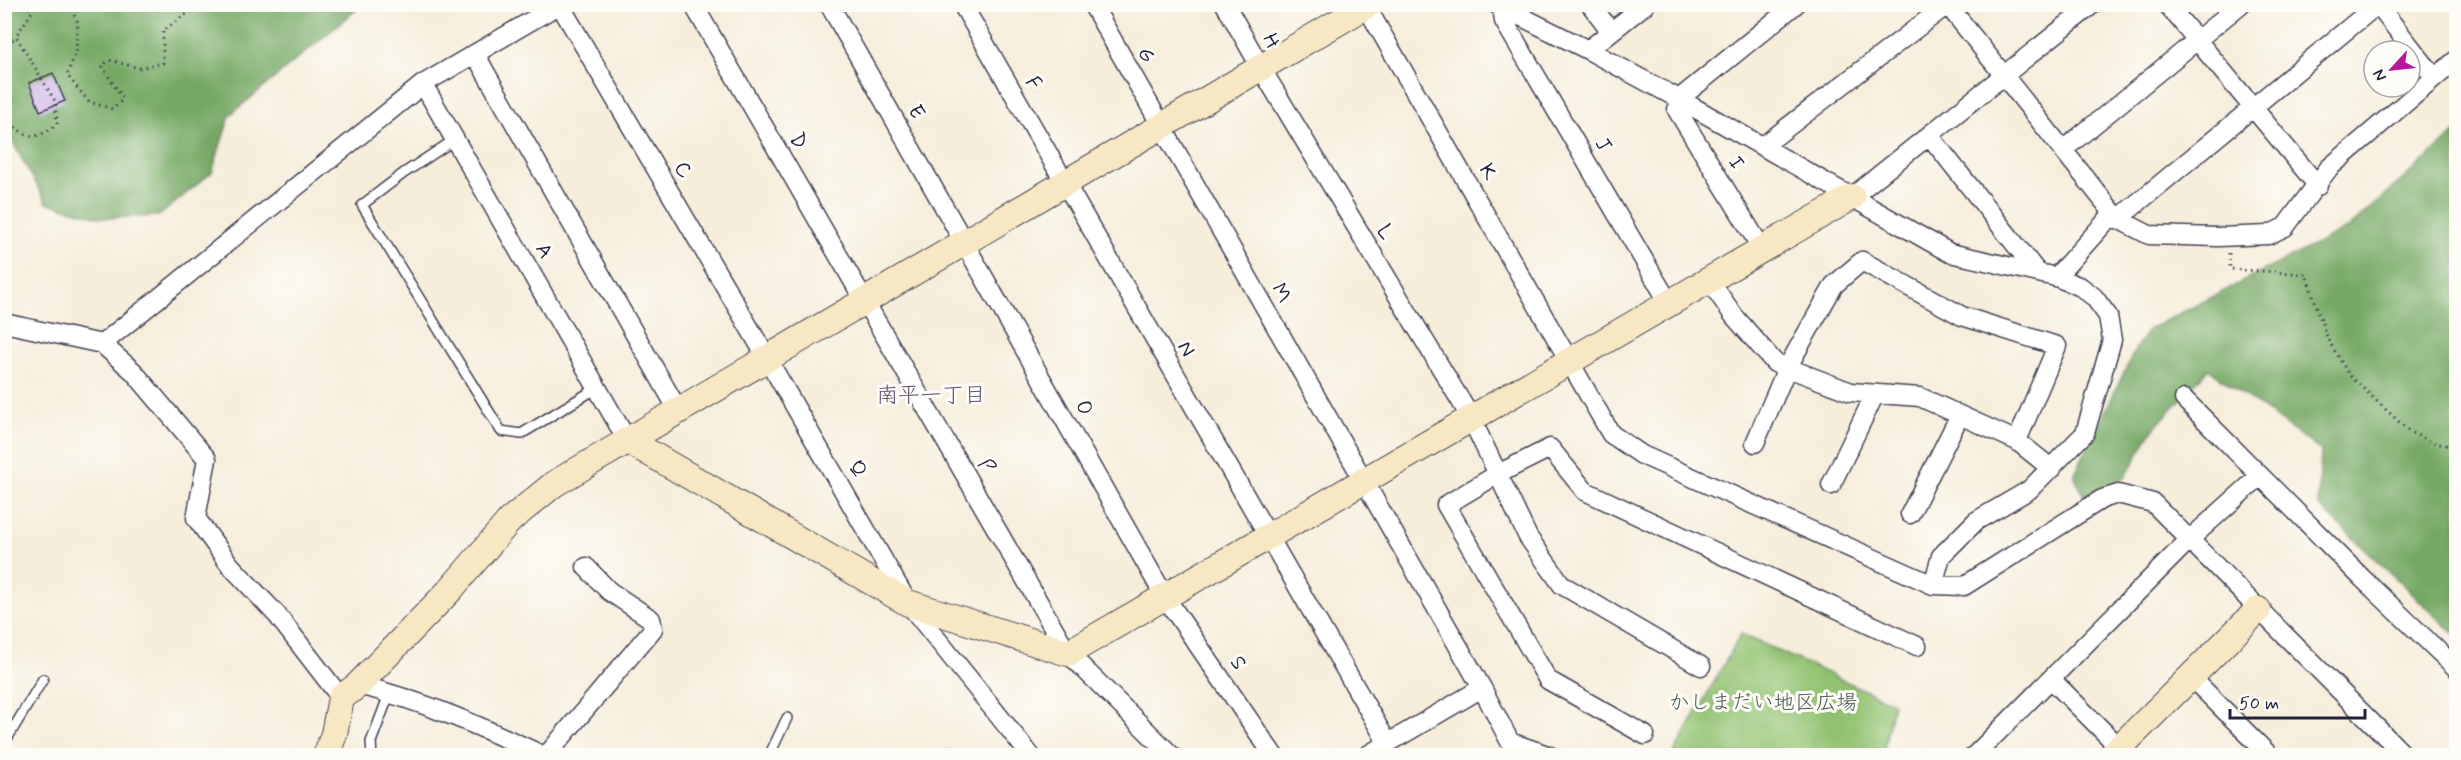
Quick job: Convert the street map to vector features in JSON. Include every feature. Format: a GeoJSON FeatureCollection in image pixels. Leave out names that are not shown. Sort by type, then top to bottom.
{"type":"FeatureCollection","features":[{"type":"Feature","properties":{"kind":"street","name":"D"},"geometry":{"type":"LineString","coordinates":[[693,4],[864,301]]}},
{"type":"Feature","properties":{"kind":"street","name":"E"},"geometry":{"type":"LineString","coordinates":[[829,4],[964,242]]}},
{"type":"Feature","properties":{"kind":"street","name":"F"},"geometry":{"type":"LineString","coordinates":[[962,4],[1065,183]]}},
{"type":"Feature","properties":{"kind":"street","name":"G"},"geometry":{"type":"LineString","coordinates":[[1092,4],[1160,127]]}},
{"type":"Feature","properties":{"kind":"street","name":"H"},"geometry":{"type":"LineString","coordinates":[[1226,4],[1260,68]]}},
{"type":"Feature","properties":{"kind":"street"},"geometry":{"type":"LineString","coordinates":[[1590,4],[1610,30]]}},
{"type":"Feature","properties":{"kind":"street"},"geometry":{"type":"LineString","coordinates":[[1588,50],[1610,30],[1646,4]]}},
{"type":"Feature","properties":{"kind":"street"},"geometry":{"type":"LineString","coordinates":[[1679,99],[1796,4]]}},
{"type":"Feature","properties":{"kind":"street"},"geometry":{"type":"LineString","coordinates":[[627,440],[908,603],[1068,653],[1852,197],[2093,4]]}},
{"type":"Feature","properties":{"kind":"street"},"geometry":{"type":"LineString","coordinates":[[2167,4],[2318,186]]}},
{"type":"Feature","properties":{"kind":"street"},"geometry":{"type":"LineString","coordinates":[[2063,150],[2241,4]]}},
{"type":"Feature","properties":{"kind":"street"},"geometry":{"type":"LineString","coordinates":[[102,344],[423,84],[560,5]]}},
{"type":"Feature","properties":{"kind":"street","name":"C"},"geometry":{"type":"LineString","coordinates":[[560,5],[767,358]]}},
{"type":"Feature","properties":{"kind":"street"},"geometry":{"type":"LineString","coordinates":[[326,756],[349,692],[450,590],[516,514],[554,484],[1367,5]]}},
{"type":"Feature","properties":{"kind":"street","name":"K"},"geometry":{"type":"LineString","coordinates":[[1367,5],[1611,434],[1642,455],[1933,585]]}},
{"type":"Feature","properties":{"kind":"street"},"geometry":{"type":"LineString","coordinates":[[1763,146],[1947,5],[2118,219],[2149,235],[2218,237],[2268,235],[2285,227],[2318,186],[2329,168],[2457,60]]}},
{"type":"Feature","properties":{"kind":"street"},"geometry":{"type":"LineString","coordinates":[[2056,277],[2108,219],[2118,219],[2377,5],[2435,78]]}},
{"type":"Feature","properties":{"kind":"street"},"geometry":{"type":"LineString","coordinates":[[1499,6],[1679,99],[1950,253],[2056,277],[2081,287],[2094,297],[2108,316],[2112,340],[2085,433],[2029,490],[1976,521],[1941,556],[1933,585],[1964,586],[2102,499],[2118,494],[2153,503],[2405,756]]}},
{"type":"Feature","properties":{"kind":"street","name":"J"},"geometry":{"type":"LineString","coordinates":[[1499,6],[1504,21],[1669,303]]}},
{"type":"Feature","properties":{"kind":"street"},"geometry":{"type":"LineString","coordinates":[[475,54],[678,410]]}},
{"type":"Feature","properties":{"kind":"street","name":"L"},"geometry":{"type":"LineString","coordinates":[[1260,68],[1471,418],[1528,537],[1562,585],[1701,666]]}},
{"type":"Feature","properties":{"kind":"street","name":"A"},"geometry":{"type":"LineString","coordinates":[[423,84],[627,440]]}},
{"type":"Feature","properties":{"kind":"street","name":"I"},"geometry":{"type":"LineString","coordinates":[[1679,99],[1677,110],[1762,249]]}},
{"type":"Feature","properties":{"kind":"street","name":"M"},"geometry":{"type":"LineString","coordinates":[[1160,127],[1482,688],[1510,742],[1550,756]]}},
{"type":"Feature","properties":{"kind":"street"},"geometry":{"type":"LineString","coordinates":[[1929,135],[2037,272]]}},
{"type":"Feature","properties":{"kind":"street","name":"N"},"geometry":{"type":"LineString","coordinates":[[1065,183],[1387,742]]}},
{"type":"Feature","properties":{"kind":"street","name":"O"},"geometry":{"type":"LineString","coordinates":[[964,242],[1165,597]]}},
{"type":"Feature","properties":{"kind":"street"},"geometry":{"type":"LineString","coordinates":[[1755,443],[1787,368],[1834,285],[1862,261],[1962,316],[2057,346],[2017,441]]}},
{"type":"Feature","properties":{"kind":"street"},"geometry":{"type":"LineString","coordinates":[[1709,280],[1734,316],[1774,363],[1851,392],[1920,397],[2017,441],[2052,469]]}},
{"type":"Feature","properties":{"kind":"street","name":"P"},"geometry":{"type":"LineString","coordinates":[[864,301],[1068,653],[1172,756]]}},
{"type":"Feature","properties":{"kind":"street"},"geometry":{"type":"LineString","coordinates":[[4,323],[102,344],[133,371],[207,459],[196,518],[230,565],[349,692],[390,692],[545,756],[653,629],[651,619],[609,591],[586,567]]}},
{"type":"Feature","properties":{"kind":"street","name":"Q"},"geometry":{"type":"LineString","coordinates":[[767,358],[908,603],[1031,756]]}},
{"type":"Feature","properties":{"kind":"street"},"geometry":{"type":"LineString","coordinates":[[1831,485],[1875,394]]}},
{"type":"Feature","properties":{"kind":"street"},"geometry":{"type":"LineString","coordinates":[[2184,399],[2363,579],[2457,668]]}},
{"type":"Feature","properties":{"kind":"street"},"geometry":{"type":"LineString","coordinates":[[1910,514],[1960,415]]}},
{"type":"Feature","properties":{"kind":"street"},"geometry":{"type":"LineString","coordinates":[[1645,735],[1548,680],[1446,505],[1498,474],[1550,448],[1585,491],[1917,646]]}},
{"type":"Feature","properties":{"kind":"street"},"geometry":{"type":"LineString","coordinates":[[1974,756],[2190,539],[2260,476]]}},
{"type":"Feature","properties":{"kind":"street","name":"S"},"geometry":{"type":"LineString","coordinates":[[1165,597],[1274,756]]}},
{"type":"Feature","properties":{"kind":"street"},"geometry":{"type":"LineString","coordinates":[[2051,679],[2119,753],[2190,676],[2258,610]]}},
{"type":"Feature","properties":{"kind":"street"},"geometry":{"type":"LineString","coordinates":[[2190,676],[2270,756]]}},
{"type":"Feature","properties":{"kind":"street"},"geometry":{"type":"LineString","coordinates":[[1366,756],[1482,688]]}},
{"type":"Feature","properties":{"kind":"lane"},"geometry":{"type":"LineString","coordinates":[[454,140],[404,173],[362,205],[501,431],[521,434],[597,387]]}},
{"type":"Feature","properties":{"kind":"lane"},"geometry":{"type":"LineString","coordinates":[[4,744],[43,679]]}},
{"type":"Feature","properties":{"kind":"lane"},"geometry":{"type":"LineString","coordinates":[[372,756],[371,742],[390,692]]}},
{"type":"Feature","properties":{"kind":"lane"},"geometry":{"type":"LineString","coordinates":[[769,756],[787,718]]}},
{"type":"Feature","properties":{"kind":"path"},"geometry":{"type":"LineString","coordinates":[[4,48],[16,36],[32,12],[26,4]]}},
{"type":"Feature","properties":{"kind":"path"},"geometry":{"type":"LineString","coordinates":[[69,4],[78,23],[76,51],[67,75],[89,102],[113,109],[123,99],[102,66],[109,60],[138,68],[163,63],[164,31],[180,18],[204,4]]}},
{"type":"Feature","properties":{"kind":"path"},"geometry":{"type":"LineString","coordinates":[[4,130],[14,126],[25,136],[37,136],[57,125],[55,101],[16,36]]}},
{"type":"Feature","properties":{"kind":"path"},"geometry":{"type":"LineString","coordinates":[[2218,237],[2221,248],[2229,250],[2230,269],[2306,274],[2328,340],[2350,376],[2410,432],[2434,443],[2457,447]]}},
{"type":"Feature","properties":{"kind":"green space"},"geometry":{"type":"Polygon","coordinates":[[[4,5],[362,5],[230,115],[212,172],[159,216],[102,218],[47,203],[5,129],[4,5]]]}},
{"type":"Feature","properties":{"kind":"green space"},"geometry":{"type":"Polygon","coordinates":[[[2456,132],[2456,635],[2318,505],[2321,451],[2208,369],[2151,432],[2125,478],[2085,498],[2074,475],[2136,348],[2149,329],[2348,228],[2456,132]]]}},
{"type":"Feature","properties":{"kind":"green space","name":"かしまだい地区広場"},"geometry":{"type":"Polygon","coordinates":[[[1741,634],[1893,703],[1883,755],[1673,755],[1741,634]]]}},
{"type":"Feature","properties":{"kind":"building"},"geometry":{"type":"Polygon","coordinates":[[[53,73],[65,101],[40,111],[29,83],[53,73]]]}},
{"type":"Feature","properties":{"kind":"district","name":"南平一丁目"},"geometry":{"type":"Point","coordinates":[931,396]}}]}
